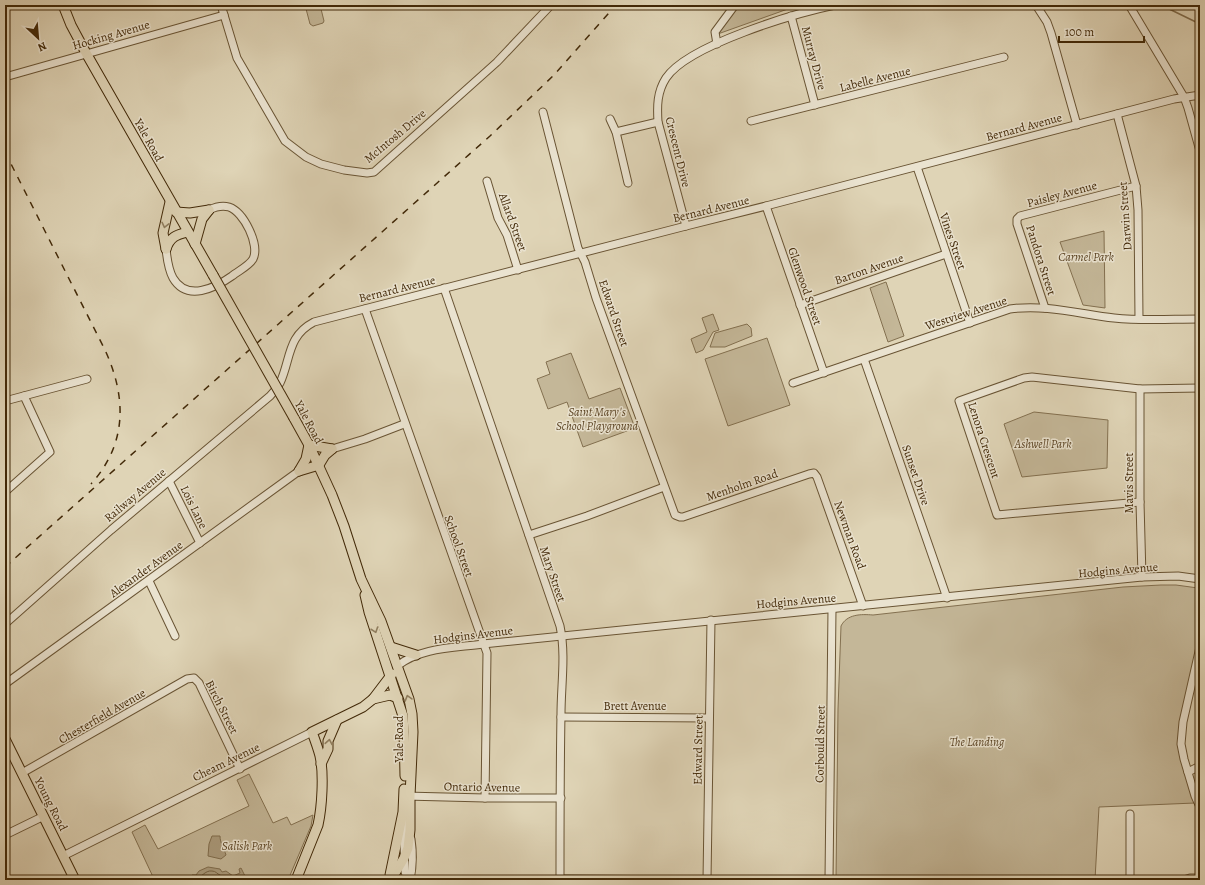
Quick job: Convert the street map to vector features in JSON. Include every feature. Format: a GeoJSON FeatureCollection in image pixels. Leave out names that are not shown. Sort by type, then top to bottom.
{"type":"FeatureCollection","features":[{"type":"Feature","properties":{"kind":"main road","name":"Yale Road"},"geometry":{"type":"LineString","coordinates":[[63,5],[71,25],[86,53],[309,445],[319,465],[344,526],[362,579],[369,612],[403,716],[410,830],[408,848],[404,858],[390,880]]}},
{"type":"Feature","properties":{"kind":"main road"},"geometry":{"type":"LineString","coordinates":[[166,248],[163,233],[170,202]]}},
{"type":"Feature","properties":{"kind":"main road"},"geometry":{"type":"LineString","coordinates":[[176,212],[190,213],[209,210]]}},
{"type":"Feature","properties":{"kind":"main road"},"geometry":{"type":"LineString","coordinates":[[195,244],[202,219],[209,210]]}},
{"type":"Feature","properties":{"kind":"main road"},"geometry":{"type":"LineString","coordinates":[[166,248],[169,240],[176,235],[188,232]]}},
{"type":"Feature","properties":{"kind":"main road"},"geometry":{"type":"LineString","coordinates":[[299,471],[306,459],[309,445],[332,448]]}},
{"type":"Feature","properties":{"kind":"main road"},"geometry":{"type":"LineString","coordinates":[[299,471],[319,465],[332,448]]}},
{"type":"Feature","properties":{"kind":"main road","name":"Yale Road"},"geometry":{"type":"LineString","coordinates":[[362,579],[377,610],[391,647],[409,699],[412,714],[407,796],[390,880]]}},
{"type":"Feature","properties":{"kind":"main road"},"geometry":{"type":"LineString","coordinates":[[391,647],[416,655]]}},
{"type":"Feature","properties":{"kind":"main road","name":"Cheam Avenue"},"geometry":{"type":"LineString","coordinates":[[312,732],[363,707],[373,698],[398,666]]}},
{"type":"Feature","properties":{"kind":"main road"},"geometry":{"type":"LineString","coordinates":[[373,698],[390,695],[398,698]]}},
{"type":"Feature","properties":{"kind":"main road"},"geometry":{"type":"LineString","coordinates":[[321,764],[328,749],[328,741],[337,720]]}},
{"type":"Feature","properties":{"kind":"main road"},"geometry":{"type":"LineString","coordinates":[[296,880],[318,825],[320,816],[321,764],[312,732]]}},
{"type":"Feature","properties":{"kind":"main road","name":"Young Road"},"geometry":{"type":"LineString","coordinates":[[5,739],[76,880]]}},
{"type":"Feature","properties":{"kind":"street","name":"McIntosh Drive"},"geometry":{"type":"LineString","coordinates":[[221,5],[237,58],[285,141],[306,157],[321,164],[344,170],[367,173],[374,172],[497,62],[552,5]]}},
{"type":"Feature","properties":{"kind":"street"},"geometry":{"type":"LineString","coordinates":[[717,44],[715,32],[736,5]]}},
{"type":"Feature","properties":{"kind":"street","name":"Crescent Drive"},"geometry":{"type":"LineString","coordinates":[[686,226],[658,122],[657,109],[659,92],[671,71],[683,61],[717,44],[791,16],[835,5]]}},
{"type":"Feature","properties":{"kind":"street"},"geometry":{"type":"LineString","coordinates":[[1036,5],[1052,33],[1077,125]]}},
{"type":"Feature","properties":{"kind":"street"},"geometry":{"type":"LineString","coordinates":[[1129,5],[1184,97],[1200,151]]}},
{"type":"Feature","properties":{"kind":"street","name":"Hocking Avenue"},"geometry":{"type":"LineString","coordinates":[[5,77],[224,15]]}},
{"type":"Feature","properties":{"kind":"street","name":"Murray Drive"},"geometry":{"type":"LineString","coordinates":[[791,16],[815,105]]}},
{"type":"Feature","properties":{"kind":"street","name":"Labelle Avenue"},"geometry":{"type":"LineString","coordinates":[[751,121],[1004,57]]}},
{"type":"Feature","properties":{"kind":"street","name":"Bernard Avenue"},"geometry":{"type":"LineString","coordinates":[[279,383],[294,339],[304,328],[314,322],[1174,99],[1200,95]]}},
{"type":"Feature","properties":{"kind":"street","name":"Edward Street"},"geometry":{"type":"LineString","coordinates":[[543,112],[578,248],[585,262],[596,298],[664,487],[677,517]]}},
{"type":"Feature","properties":{"kind":"street","name":"Darwin Street"},"geometry":{"type":"LineString","coordinates":[[1117,114],[1136,186],[1138,210],[1139,319]]}},
{"type":"Feature","properties":{"kind":"street"},"geometry":{"type":"LineString","coordinates":[[610,119],[616,132],[628,183]]}},
{"type":"Feature","properties":{"kind":"street"},"geometry":{"type":"LineString","coordinates":[[616,132],[658,122]]}},
{"type":"Feature","properties":{"kind":"street","name":"Vines Street"},"geometry":{"type":"LineString","coordinates":[[916,167],[970,323]]}},
{"type":"Feature","properties":{"kind":"street","name":"Allard Street"},"geometry":{"type":"LineString","coordinates":[[487,181],[498,218],[507,235],[518,270]]}},
{"type":"Feature","properties":{"kind":"street","name":"Paisley Avenue"},"geometry":{"type":"LineString","coordinates":[[1016,219],[1020,216],[1136,186]]}},
{"type":"Feature","properties":{"kind":"street","name":"Glenwood Street"},"geometry":{"type":"LineString","coordinates":[[766,206],[824,373]]}},
{"type":"Feature","properties":{"kind":"street"},"geometry":{"type":"LineString","coordinates":[[166,248],[169,269],[173,279],[181,287],[191,291],[201,292],[215,286],[252,260],[256,250],[254,239],[240,214],[230,208],[217,207],[209,210]]}},
{"type":"Feature","properties":{"kind":"street","name":"Pandora Street"},"geometry":{"type":"LineString","coordinates":[[1016,219],[1045,308]]}},
{"type":"Feature","properties":{"kind":"street","name":"Barton Avenue"},"geometry":{"type":"LineString","coordinates":[[800,305],[946,254]]}},
{"type":"Feature","properties":{"kind":"street","name":"Mary Street"},"geometry":{"type":"LineString","coordinates":[[444,288],[529,535],[564,646],[561,717],[560,880]]}},
{"type":"Feature","properties":{"kind":"street","name":"Westview Avenue"},"geometry":{"type":"LineString","coordinates":[[793,383],[1010,309],[1029,307],[1139,319],[1200,320]]}},
{"type":"Feature","properties":{"kind":"street","name":"School Street"},"geometry":{"type":"LineString","coordinates":[[365,309],[404,424],[484,644],[486,653],[485,798]]}},
{"type":"Feature","properties":{"kind":"street","name":"Sunset Drive"},"geometry":{"type":"LineString","coordinates":[[864,358],[947,598]]}},
{"type":"Feature","properties":{"kind":"street","name":"Lenora Crescent"},"geometry":{"type":"LineString","coordinates":[[1140,502],[997,515],[959,401],[1024,378],[1032,377],[1140,389],[1200,388]]}},
{"type":"Feature","properties":{"kind":"street"},"geometry":{"type":"LineString","coordinates":[[5,401],[87,379]]}},
{"type":"Feature","properties":{"kind":"street","name":"Railway Avenue"},"geometry":{"type":"LineString","coordinates":[[5,624],[169,481],[270,396],[279,383]]}},
{"type":"Feature","properties":{"kind":"street","name":"Mavis Street"},"geometry":{"type":"LineString","coordinates":[[1140,389],[1140,502],[1142,577]]}},
{"type":"Feature","properties":{"kind":"street"},"geometry":{"type":"LineString","coordinates":[[5,492],[50,452],[24,396]]}},
{"type":"Feature","properties":{"kind":"street"},"geometry":{"type":"LineString","coordinates":[[332,448],[364,439],[404,424]]}},
{"type":"Feature","properties":{"kind":"street","name":"Alexander Avenue"},"geometry":{"type":"LineString","coordinates":[[5,684],[299,471]]}},
{"type":"Feature","properties":{"kind":"street","name":"Menholm Road"},"geometry":{"type":"LineString","coordinates":[[677,517],[683,517],[814,473]]}},
{"type":"Feature","properties":{"kind":"street","name":"Newman Road"},"geometry":{"type":"LineString","coordinates":[[814,473],[817,477],[862,606]]}},
{"type":"Feature","properties":{"kind":"street","name":"Lois Lane"},"geometry":{"type":"LineString","coordinates":[[169,481],[200,543]]}},
{"type":"Feature","properties":{"kind":"street"},"geometry":{"type":"LineString","coordinates":[[529,535],[587,516],[664,487]]}},
{"type":"Feature","properties":{"kind":"street","name":"Hodgins Avenue"},"geometry":{"type":"LineString","coordinates":[[398,666],[416,655],[442,649],[484,644],[1142,577],[1178,576],[1200,579]]}},
{"type":"Feature","properties":{"kind":"street"},"geometry":{"type":"LineString","coordinates":[[149,580],[175,636]]}},
{"type":"Feature","properties":{"kind":"street","name":"Corbould Street"},"geometry":{"type":"LineString","coordinates":[[829,880],[832,609]]}},
{"type":"Feature","properties":{"kind":"street","name":"Edward Street"},"geometry":{"type":"LineString","coordinates":[[707,880],[711,620]]}},
{"type":"Feature","properties":{"kind":"street"},"geometry":{"type":"LineString","coordinates":[[1200,648],[1181,736],[1182,751],[1195,796],[1200,807]]}},
{"type":"Feature","properties":{"kind":"street","name":"Birch Street"},"geometry":{"type":"LineString","coordinates":[[194,678],[199,683],[240,769]]}},
{"type":"Feature","properties":{"kind":"street","name":"Chesterfield Avenue"},"geometry":{"type":"LineString","coordinates":[[22,773],[187,679],[194,678]]}},
{"type":"Feature","properties":{"kind":"street","name":"Brett Avenue"},"geometry":{"type":"LineString","coordinates":[[561,717],[709,718]]}},
{"type":"Feature","properties":{"kind":"street","name":"Cheam Avenue"},"geometry":{"type":"LineString","coordinates":[[63,856],[312,732]]}},
{"type":"Feature","properties":{"kind":"street"},"geometry":{"type":"LineString","coordinates":[[1188,772],[1200,766]]}},
{"type":"Feature","properties":{"kind":"street","name":"Ontario Avenue"},"geometry":{"type":"LineString","coordinates":[[407,796],[560,798]]}},
{"type":"Feature","properties":{"kind":"street"},"geometry":{"type":"LineString","coordinates":[[403,812],[405,872],[409,880]]}},
{"type":"Feature","properties":{"kind":"street"},"geometry":{"type":"LineString","coordinates":[[1130,814],[1130,880]]}},
{"type":"Feature","properties":{"kind":"street"},"geometry":{"type":"LineString","coordinates":[[5,835],[44,816]]}},
{"type":"Feature","properties":{"kind":"street"},"geometry":{"type":"LineString","coordinates":[[409,880],[412,870],[413,850],[410,830]]}},
{"type":"Feature","properties":{"kind":"street"},"geometry":{"type":"LineString","coordinates":[[1184,880],[1190,878],[1200,878]]}},
{"type":"Feature","properties":{"kind":"street"},"geometry":{"type":"LineString","coordinates":[[560,880],[707,880]]}},
{"type":"Feature","properties":{"kind":"green space"},"geometry":{"type":"Polygon","coordinates":[[[305,5],[320,5],[324,21],[323,23],[313,26],[310,24],[305,5]]]}},
{"type":"Feature","properties":{"kind":"green space"},"geometry":{"type":"Polygon","coordinates":[[[739,5],[799,5],[715,35],[739,5]]]}},
{"type":"Feature","properties":{"kind":"green space","name":"Carmel Park"},"geometry":{"type":"Polygon","coordinates":[[[1104,231],[1105,308],[1083,305],[1060,242],[1104,231]]]}},
{"type":"Feature","properties":{"kind":"green space"},"geometry":{"type":"Polygon","coordinates":[[[886,282],[904,336],[888,342],[870,288],[886,282]]]}},
{"type":"Feature","properties":{"kind":"green space"},"geometry":{"type":"Polygon","coordinates":[[[713,314],[719,330],[713,332],[703,350],[696,353],[691,339],[707,332],[702,318],[713,314]]]}},
{"type":"Feature","properties":{"kind":"green space"},"geometry":{"type":"Polygon","coordinates":[[[747,324],[751,328],[752,336],[725,347],[710,347],[715,333],[747,324]]]}},
{"type":"Feature","properties":{"kind":"green space"},"geometry":{"type":"Polygon","coordinates":[[[767,338],[790,405],[728,426],[705,359],[767,338]]]}},
{"type":"Feature","properties":{"kind":"green space","name":"Saint Mary's School Playground"},"geometry":{"type":"Polygon","coordinates":[[[571,353],[589,399],[620,388],[635,428],[583,447],[567,402],[548,409],[537,379],[550,374],[546,362],[571,353]]]}},
{"type":"Feature","properties":{"kind":"green space","name":"Ashwell Park"},"geometry":{"type":"Polygon","coordinates":[[[1034,412],[1108,420],[1107,468],[1022,477],[1004,424],[1034,412]]]}},
{"type":"Feature","properties":{"kind":"green space","name":"The Landing"},"geometry":{"type":"Polygon","coordinates":[[[1176,585],[1198,588],[1200,592],[1200,631],[1181,725],[1195,803],[1099,807],[1095,880],[836,880],[838,709],[841,626],[847,619],[859,615],[873,615],[1123,587],[1176,585]]]}},
{"type":"Feature","properties":{"kind":"green space","name":"Salish Park"},"geometry":{"type":"Polygon","coordinates":[[[249,774],[273,823],[287,817],[291,825],[313,815],[311,826],[288,880],[154,880],[132,832],[145,825],[158,849],[249,806],[237,780],[249,774]]]}},
{"type":"Feature","properties":{"kind":"water"},"geometry":{"type":"Polygon","coordinates":[[[212,836],[220,836],[226,855],[221,859],[208,856],[209,844],[212,836]]]}},
{"type":"Feature","properties":{"kind":"water"},"geometry":{"type":"Polygon","coordinates":[[[208,867],[220,869],[222,872],[226,871],[233,876],[240,873],[239,869],[241,868],[246,878],[244,879],[245,880],[190,880],[192,875],[196,875],[199,871],[208,867]]]}},
{"type":"Feature","properties":{"kind":"waterway"},"geometry":{"type":"LineString","coordinates":[[1161,5],[1200,24]]}},
{"type":"Feature","properties":{"kind":"railway"},"geometry":{"type":"LineString","coordinates":[[5,567],[490,136],[553,76],[616,5]]}},
{"type":"Feature","properties":{"kind":"railway"},"geometry":{"type":"LineString","coordinates":[[5,152],[105,350],[117,386],[120,403],[120,420],[117,437],[103,469],[91,484]]}}]}
